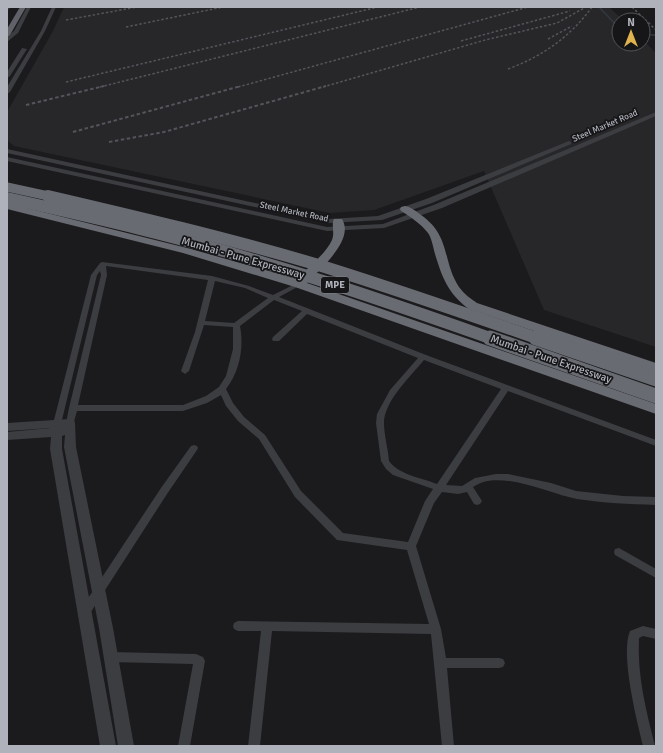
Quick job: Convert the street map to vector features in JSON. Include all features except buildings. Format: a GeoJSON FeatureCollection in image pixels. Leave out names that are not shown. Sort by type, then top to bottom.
{"type":"FeatureCollection","features":[{"type":"Feature","properties":{"kind":"highway"},"geometry":{"type":"LineString","coordinates":[[7,22],[16,7]]}},
{"type":"Feature","properties":{"kind":"highway"},"geometry":{"type":"LineString","coordinates":[[7,35],[23,7]]}},
{"type":"Feature","properties":{"kind":"highway","name":"Mumbai - Pune Expressway"},"geometry":{"type":"LineString","coordinates":[[7,187],[102,208],[207,234],[316,265],[656,379]]}},
{"type":"Feature","properties":{"kind":"highway","name":"Mumbai - Pune Expressway"},"geometry":{"type":"LineString","coordinates":[[7,198],[196,244],[306,276],[656,396]]}},
{"type":"Feature","properties":{"kind":"highway"},"geometry":{"type":"LineString","coordinates":[[7,206],[187,251],[299,284],[656,409]]}},
{"type":"Feature","properties":{"kind":"highway"},"geometry":{"type":"LineString","coordinates":[[410,212],[427,226],[437,239],[450,282],[457,295],[473,306],[656,368]]}},
{"type":"Feature","properties":{"kind":"highway"},"geometry":{"type":"LineString","coordinates":[[299,284],[335,244],[339,236],[339,224]]}},
{"type":"Feature","properties":{"kind":"street"},"geometry":{"type":"LineString","coordinates":[[7,40],[16,32],[29,7]]}},
{"type":"Feature","properties":{"kind":"street"},"geometry":{"type":"LineString","coordinates":[[38,26],[48,7]]}},
{"type":"Feature","properties":{"kind":"street"},"geometry":{"type":"LineString","coordinates":[[7,92],[43,31],[54,7]]}},
{"type":"Feature","properties":{"kind":"street"},"geometry":{"type":"LineString","coordinates":[[32,38],[36,32]]}},
{"type":"Feature","properties":{"kind":"street"},"geometry":{"type":"LineString","coordinates":[[7,76],[28,43]]}},
{"type":"Feature","properties":{"kind":"street","name":"Steel Market Road"},"geometry":{"type":"LineString","coordinates":[[410,212],[430,201],[656,107]]}},
{"type":"Feature","properties":{"kind":"street","name":"Steel Market Road"},"geometry":{"type":"LineString","coordinates":[[7,159],[327,229],[339,224],[439,206],[656,114]]}},
{"type":"Feature","properties":{"kind":"street","name":"Steel Market Road"},"geometry":{"type":"LineString","coordinates":[[7,151],[339,224]]}},
{"type":"Feature","properties":{"kind":"street"},"geometry":{"type":"LineString","coordinates":[[102,264],[212,278],[247,287],[423,358],[656,443]]}},
{"type":"Feature","properties":{"kind":"street"},"geometry":{"type":"LineString","coordinates":[[102,264],[104,275],[73,408],[63,427],[70,447],[99,591],[112,657],[126,746]]}},
{"type":"Feature","properties":{"kind":"street"},"geometry":{"type":"LineString","coordinates":[[102,264],[94,274],[63,427],[56,448],[108,746]]}},
{"type":"Feature","properties":{"kind":"street"},"geometry":{"type":"LineString","coordinates":[[185,371],[202,323],[212,278]]}},
{"type":"Feature","properties":{"kind":"street"},"geometry":{"type":"LineString","coordinates":[[202,323],[236,325],[273,298],[299,284]]}},
{"type":"Feature","properties":{"kind":"street"},"geometry":{"type":"LineString","coordinates":[[276,339],[306,311]]}},
{"type":"Feature","properties":{"kind":"street"},"geometry":{"type":"LineString","coordinates":[[73,408],[183,408],[194,405],[222,389],[230,376],[239,344],[239,336],[236,325]]}},
{"type":"Feature","properties":{"kind":"street"},"geometry":{"type":"LineString","coordinates":[[423,358],[389,399],[381,414],[380,424],[385,461],[396,473],[440,488],[458,490],[475,481],[496,477],[508,477],[552,487],[576,495],[623,500],[656,501]]}},
{"type":"Feature","properties":{"kind":"street"},"geometry":{"type":"LineString","coordinates":[[448,746],[436,629],[411,546],[430,501],[506,388]]}},
{"type":"Feature","properties":{"kind":"street"},"geometry":{"type":"LineString","coordinates":[[222,389],[230,404],[262,437],[298,494],[340,537],[411,546]]}},
{"type":"Feature","properties":{"kind":"street"},"geometry":{"type":"LineString","coordinates":[[7,427],[63,427]]}},
{"type":"Feature","properties":{"kind":"street"},"geometry":{"type":"LineString","coordinates":[[7,436],[63,427]]}},
{"type":"Feature","properties":{"kind":"street"},"geometry":{"type":"LineString","coordinates":[[85,612],[194,448]]}},
{"type":"Feature","properties":{"kind":"street"},"geometry":{"type":"LineString","coordinates":[[468,486],[477,501]]}},
{"type":"Feature","properties":{"kind":"street"},"geometry":{"type":"LineString","coordinates":[[619,552],[656,574]]}},
{"type":"Feature","properties":{"kind":"street"},"geometry":{"type":"LineString","coordinates":[[238,626],[436,629]]}},
{"type":"Feature","properties":{"kind":"street"},"geometry":{"type":"LineString","coordinates":[[254,746],[267,626]]}},
{"type":"Feature","properties":{"kind":"street"},"geometry":{"type":"LineString","coordinates":[[649,746],[634,682],[632,651],[634,635],[643,631],[656,634]]}},
{"type":"Feature","properties":{"kind":"street"},"geometry":{"type":"LineString","coordinates":[[112,657],[196,659],[199,661],[184,746]]}},
{"type":"Feature","properties":{"kind":"street"},"geometry":{"type":"LineString","coordinates":[[440,663],[499,663]]}},
{"type":"Feature","properties":{"kind":"shaded area"},"geometry":{"type":"Polygon","coordinates":[[[64,7],[609,7],[614,12],[611,12],[611,52],[651,52],[651,48],[656,53],[656,347],[544,310],[484,171],[374,210],[330,213],[14,146],[7,140],[7,112],[53,31],[64,7]]]}},
{"type":"Feature","properties":{"kind":"waterway"},"geometry":{"type":"LineString","coordinates":[[599,7],[611,20]]}},
{"type":"Feature","properties":{"kind":"waterway"},"geometry":{"type":"LineString","coordinates":[[651,35],[656,35]]}},
{"type":"Feature","properties":{"kind":"railway"},"geometry":{"type":"LineString","coordinates":[[66,20],[137,7]]}},
{"type":"Feature","properties":{"kind":"railway"},"geometry":{"type":"LineString","coordinates":[[126,27],[223,7]]}},
{"type":"Feature","properties":{"kind":"railway"},"geometry":{"type":"LineString","coordinates":[[66,82],[378,7]]}},
{"type":"Feature","properties":{"kind":"railway"},"geometry":{"type":"LineString","coordinates":[[104,86],[420,7]]}},
{"type":"Feature","properties":{"kind":"railway"},"geometry":{"type":"LineString","coordinates":[[238,87],[528,7]]}},
{"type":"Feature","properties":{"kind":"railway"},"geometry":{"type":"LineString","coordinates":[[323,87],[485,40],[557,23],[586,7]]}},
{"type":"Feature","properties":{"kind":"railway"},"geometry":{"type":"LineString","coordinates":[[508,69],[533,58],[555,44],[575,28],[592,7]]}},
{"type":"Feature","properties":{"kind":"railway"},"geometry":{"type":"LineString","coordinates":[[632,7],[656,30]]}},
{"type":"Feature","properties":{"kind":"railway"},"geometry":{"type":"LineString","coordinates":[[461,41],[570,11]]}},
{"type":"Feature","properties":{"kind":"railway"},"geometry":{"type":"LineString","coordinates":[[548,39],[572,26]]}},
{"type":"Feature","properties":{"kind":"railway"},"geometry":{"type":"LineString","coordinates":[[26,105],[104,86]]}},
{"type":"Feature","properties":{"kind":"railway"},"geometry":{"type":"LineString","coordinates":[[100,87],[104,86]]}},
{"type":"Feature","properties":{"kind":"railway"},"geometry":{"type":"LineString","coordinates":[[73,132],[241,86]]}},
{"type":"Feature","properties":{"kind":"railway"},"geometry":{"type":"LineString","coordinates":[[109,142],[164,132],[326,86]]}}]}
